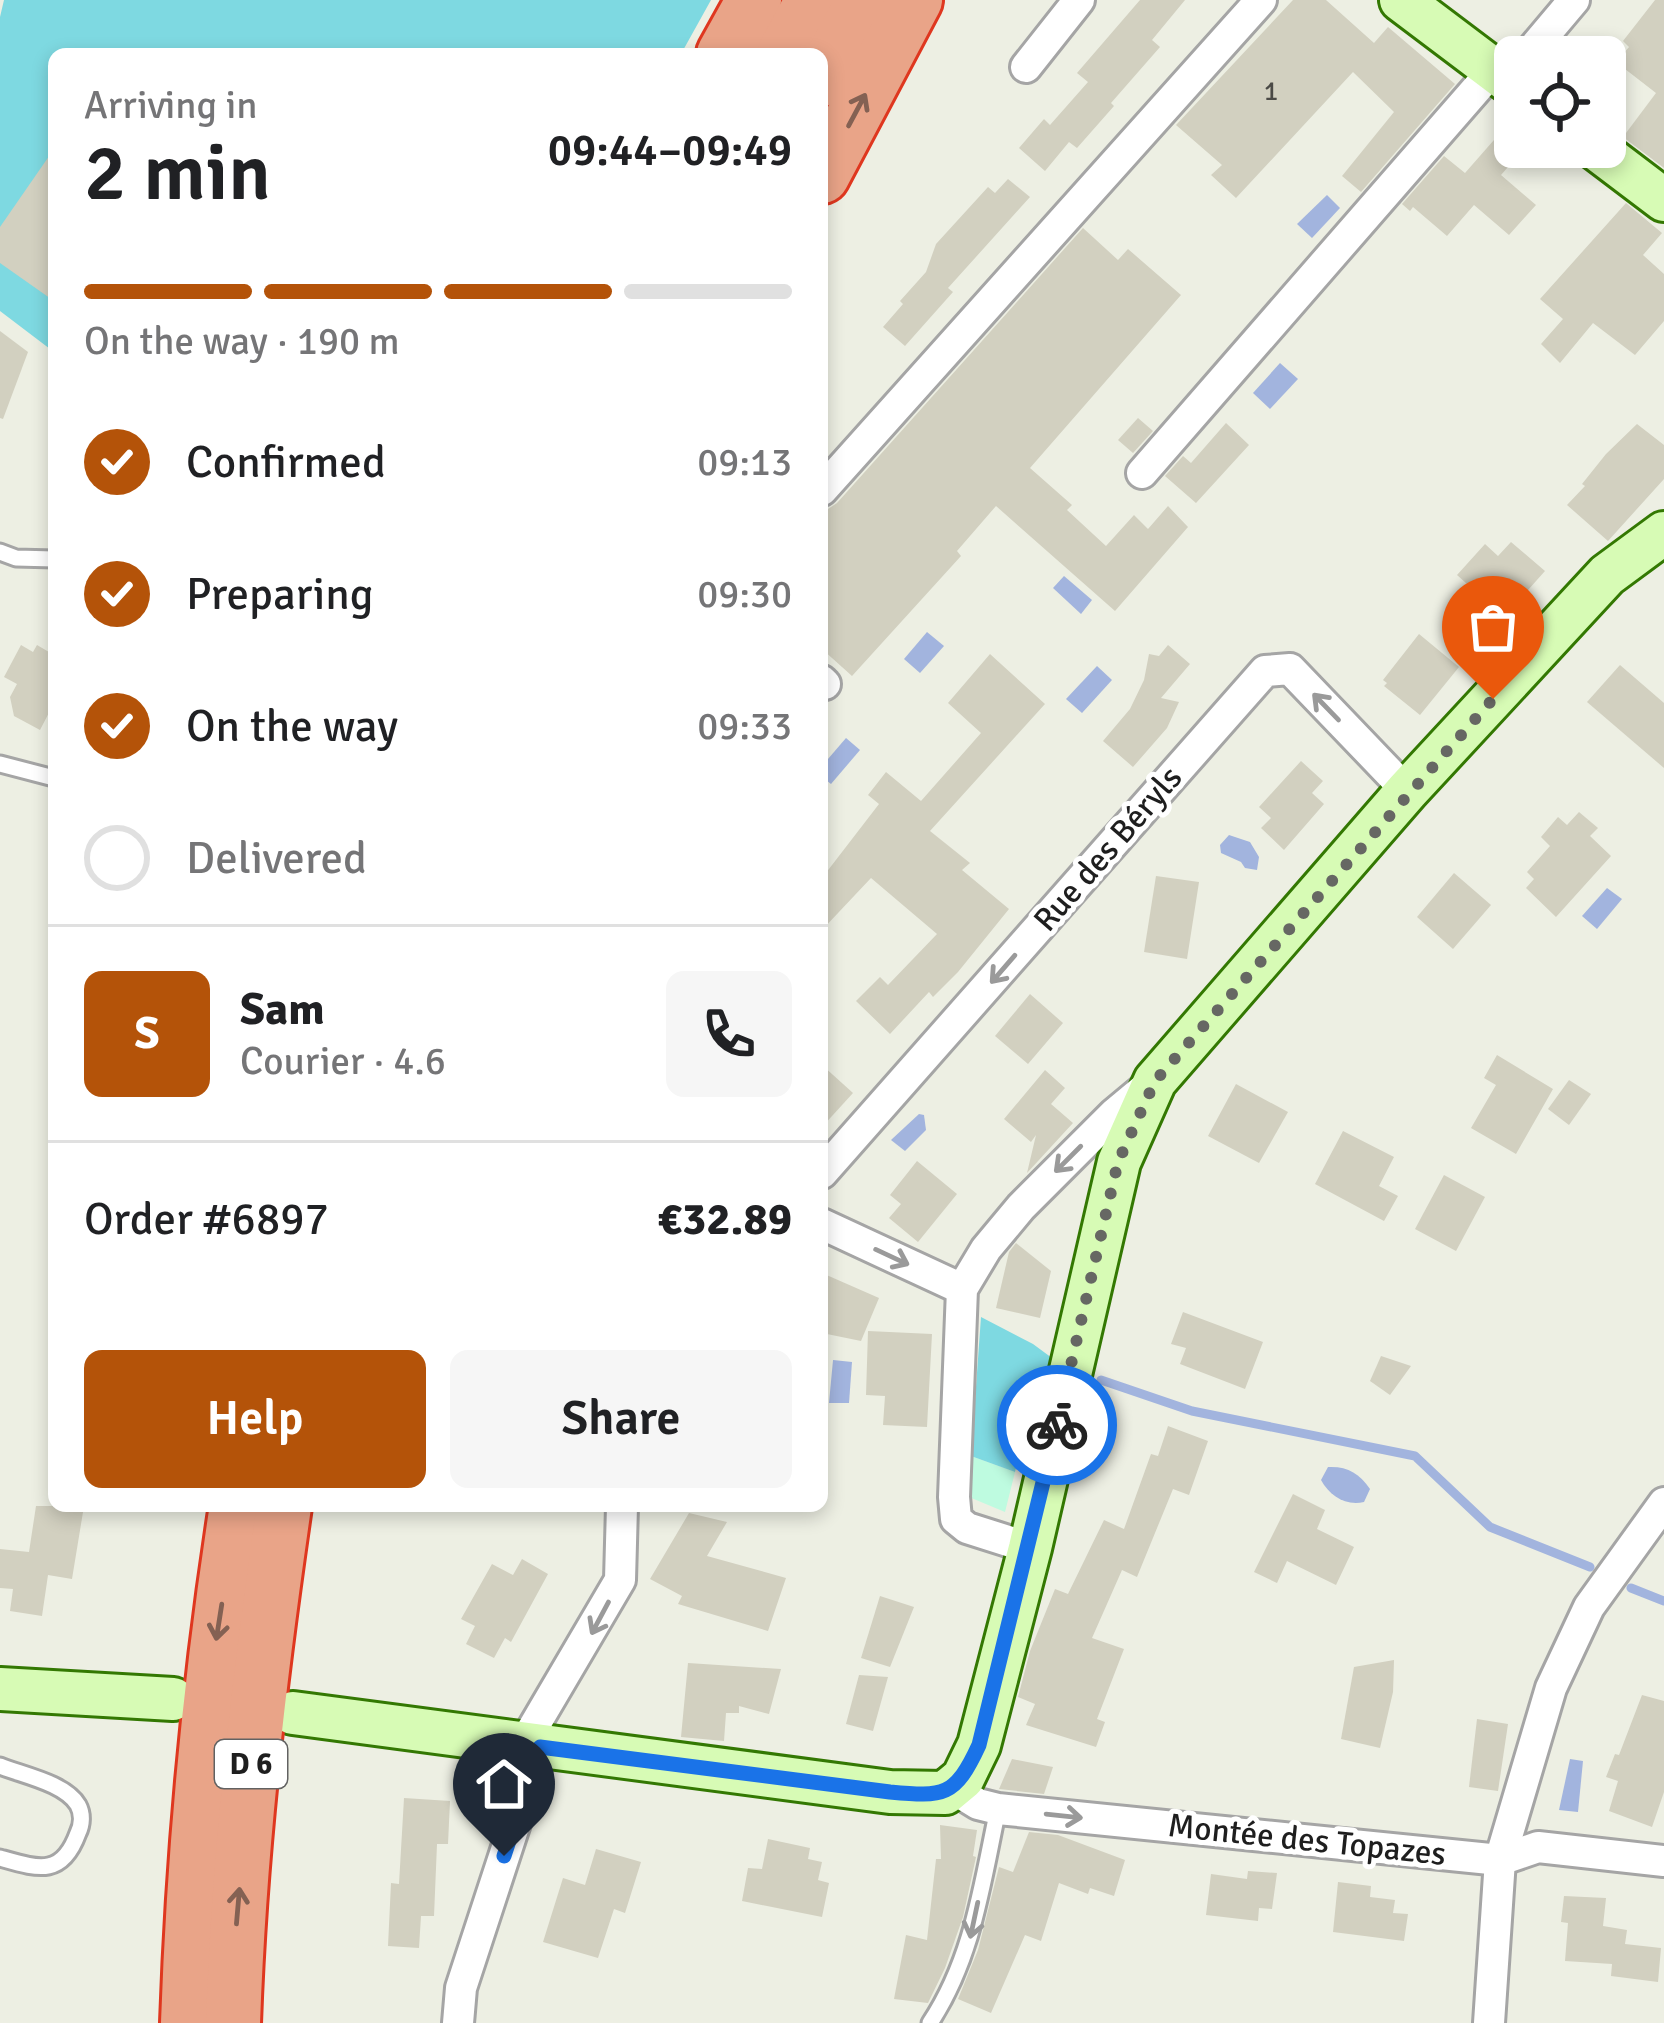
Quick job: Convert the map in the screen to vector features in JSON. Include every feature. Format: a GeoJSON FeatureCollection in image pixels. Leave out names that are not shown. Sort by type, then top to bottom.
{"type":"FeatureCollection","features":[{"type":"Feature","properties":{"kind":"highway"},"geometry":{"type":"LineString","coordinates":[[727,48],[754,0]]}},
{"type":"Feature","properties":{"kind":"highway"},"geometry":{"type":"LineString","coordinates":[[787,48],[813,0]]}},
{"type":"Feature","properties":{"kind":"highway"},"geometry":{"type":"LineString","coordinates":[[828,68],[864,0]]}},
{"type":"Feature","properties":{"kind":"highway"},"geometry":{"type":"LineString","coordinates":[[828,165],[915,0]]}},
{"type":"Feature","properties":{"kind":"highway","name":"D 6"},"geometry":{"type":"LineString","coordinates":[[188,2023],[194,1864],[211,1674],[235,1512]]}},
{"type":"Feature","properties":{"kind":"highway","name":"D 6"},"geometry":{"type":"LineString","coordinates":[[233,2023],[236,1925],[258,1682],[283,1512]]}},
{"type":"Feature","properties":{"kind":"street"},"geometry":{"type":"LineString","coordinates":[[1026,67],[1078,0]]}},
{"type":"Feature","properties":{"kind":"street"},"geometry":{"type":"LineString","coordinates":[[828,483],[1261,0]]}},
{"type":"Feature","properties":{"kind":"street"},"geometry":{"type":"LineString","coordinates":[[1401,0],[1494,62]]}},
{"type":"Feature","properties":{"kind":"street"},"geometry":{"type":"LineString","coordinates":[[1543,36],[1574,0]]}},
{"type":"Feature","properties":{"kind":"street"},"geometry":{"type":"LineString","coordinates":[[1142,473],[1494,91]]}},
{"type":"Feature","properties":{"kind":"street"},"geometry":{"type":"LineString","coordinates":[[1622,168],[1664,200]]}},
{"type":"Feature","properties":{"kind":"street"},"geometry":{"type":"LineString","coordinates":[[1030,1548],[967,1528],[956,1519],[962,1289],[986,1249],[1114,1114],[1155,1081],[1407,791],[1607,575],[1664,533]]}},
{"type":"Feature","properties":{"kind":"street","name":"Rue des Béryls"},"geometry":{"type":"LineString","coordinates":[[828,1166],[1265,671],[1289,669],[1407,791]]}},
{"type":"Feature","properties":{"kind":"street"},"geometry":{"type":"LineString","coordinates":[[293,1713],[890,1792],[936,1796],[952,1788],[963,1778],[979,1745],[1030,1548],[1118,1162],[1155,1081]]}},
{"type":"Feature","properties":{"kind":"street"},"geometry":{"type":"LineString","coordinates":[[828,1227],[962,1289]]}},
{"type":"Feature","properties":{"kind":"street"},"geometry":{"type":"LineString","coordinates":[[1489,2023],[1500,1860],[1551,1688],[1589,1607],[1664,1503]]}},
{"type":"Feature","properties":{"kind":"street"},"geometry":{"type":"LineString","coordinates":[[458,2023],[461,1988],[532,1746],[620,1580],[622,1512]]}},
{"type":"Feature","properties":{"kind":"street"},"geometry":{"type":"LineString","coordinates":[[0,1689],[173,1699]]}},
{"type":"Feature","properties":{"kind":"street","name":"Montée des Topazes"},"geometry":{"type":"LineString","coordinates":[[952,1788],[978,1804],[998,1809],[1500,1860],[1538,1847],[1664,1861]]}},
{"type":"Feature","properties":{"kind":"lane"},"geometry":{"type":"LineString","coordinates":[[0,552],[16,558],[48,559]]}},
{"type":"Feature","properties":{"kind":"lane"},"geometry":{"type":"LineString","coordinates":[[0,764],[48,776]]}},
{"type":"Feature","properties":{"kind":"lane"},"geometry":{"type":"LineString","coordinates":[[0,1766],[62,1791],[79,1806],[82,1824],[71,1853],[53,1867],[33,1868],[0,1858]]}},
{"type":"Feature","properties":{"kind":"lane"},"geometry":{"type":"LineString","coordinates":[[930,2023],[957,1976],[970,1941],[998,1809]]}},
{"type":"Feature","properties":{"kind":"green space"},"geometry":{"type":"Polygon","coordinates":[[[971,1456],[1015,1472],[1005,1512],[969,1497],[971,1456]]]}},
{"type":"Feature","properties":{"kind":"shaded area"},"geometry":{"type":"Polygon","coordinates":[[[4,0],[711,0],[684,48],[48,48],[48,347],[0,311],[0,17],[4,0]]]}},
{"type":"Feature","properties":{"kind":"shaded area"},"geometry":{"type":"Polygon","coordinates":[[[1327,195],[1340,208],[1312,238],[1297,224],[1327,195]]]}},
{"type":"Feature","properties":{"kind":"shaded area"},"geometry":{"type":"Polygon","coordinates":[[[1280,363],[1298,379],[1270,409],[1253,393],[1280,363]]]}},
{"type":"Feature","properties":{"kind":"shaded area"},"geometry":{"type":"Polygon","coordinates":[[[1064,576],[1092,600],[1081,614],[1053,588],[1064,576]]]}},
{"type":"Feature","properties":{"kind":"shaded area"},"geometry":{"type":"Polygon","coordinates":[[[927,632],[944,646],[920,673],[904,659],[927,632]]]}},
{"type":"Feature","properties":{"kind":"shaded area"},"geometry":{"type":"Polygon","coordinates":[[[1097,666],[1112,680],[1082,713],[1066,699],[1097,666]]]}},
{"type":"Feature","properties":{"kind":"shaded area"},"geometry":{"type":"Polygon","coordinates":[[[846,738],[860,750],[831,784],[828,759],[846,738]]]}},
{"type":"Feature","properties":{"kind":"shaded area"},"geometry":{"type":"Polygon","coordinates":[[[1229,835],[1250,842],[1259,857],[1257,870],[1221,853],[1220,845],[1229,835]]]}},
{"type":"Feature","properties":{"kind":"shaded area"},"geometry":{"type":"Polygon","coordinates":[[[1607,888],[1622,899],[1597,929],[1582,916],[1607,888]]]}},
{"type":"Feature","properties":{"kind":"shaded area"},"geometry":{"type":"Polygon","coordinates":[[[919,1114],[924,1115],[926,1130],[905,1151],[891,1140],[919,1114]]]}},
{"type":"Feature","properties":{"kind":"shaded area"},"geometry":{"type":"Polygon","coordinates":[[[981,1317],[1052,1358],[1034,1421],[1028,1418],[1015,1472],[971,1456],[981,1317]]]}},
{"type":"Feature","properties":{"kind":"shaded area"},"geometry":{"type":"Polygon","coordinates":[[[833,1360],[852,1362],[849,1403],[829,1403],[833,1360]]]}},
{"type":"Feature","properties":{"kind":"shaded area"},"geometry":{"type":"Polygon","coordinates":[[[1328,1467],[1347,1469],[1361,1479],[1370,1489],[1364,1502],[1344,1501],[1329,1491],[1321,1480],[1328,1467]]]}},
{"type":"Feature","properties":{"kind":"shaded area"},"geometry":{"type":"Polygon","coordinates":[[[1570,1759],[1583,1761],[1578,1812],[1559,1810],[1570,1759]]]}},
{"type":"Feature","properties":{"kind":"building"},"geometry":{"type":"Polygon","coordinates":[[[1140,0],[1185,0],[1152,40],[1160,47],[1111,103],[1114,106],[1077,148],[1069,142],[1045,171],[1019,148],[1044,119],[1050,125],[1088,82],[1077,73],[1140,0]]]}},
{"type":"Feature","properties":{"kind":"building"},"geometry":{"type":"Polygon","coordinates":[[[1293,0],[1326,0],[1374,43],[1388,27],[1455,84],[1361,192],[1342,176],[1394,112],[1353,72],[1236,198],[1211,175],[1222,165],[1176,125],[1293,0]]]}},
{"type":"Feature","properties":{"kind":"building"},"geometry":{"type":"Polygon","coordinates":[[[1655,0],[1664,0],[1664,168],[1626,139],[1656,93],[1626,70],[1626,37],[1655,0]]]}},
{"type":"Feature","properties":{"kind":"building"},"geometry":{"type":"Polygon","coordinates":[[[1494,140],[1494,168],[1507,168],[1501,175],[1536,205],[1509,235],[1474,205],[1447,236],[1413,207],[1410,211],[1402,204],[1444,156],[1465,173],[1494,140]]]}},
{"type":"Feature","properties":{"kind":"building"},"geometry":{"type":"Polygon","coordinates":[[[48,158],[48,297],[0,263],[0,227],[48,158]]]}},
{"type":"Feature","properties":{"kind":"building"},"geometry":{"type":"Polygon","coordinates":[[[1008,179],[1030,197],[948,288],[953,292],[905,346],[883,327],[926,272],[936,244],[988,187],[995,193],[1008,179]]]}},
{"type":"Feature","properties":{"kind":"building"},"geometry":{"type":"Polygon","coordinates":[[[1626,203],[1662,233],[1643,255],[1664,274],[1664,321],[1635,355],[1593,323],[1560,363],[1541,344],[1563,319],[1540,299],[1626,203]]]}},
{"type":"Feature","properties":{"kind":"building"},"geometry":{"type":"Polygon","coordinates":[[[1083,228],[1118,260],[1128,249],[1181,295],[1030,468],[1072,505],[1067,510],[1106,546],[1134,515],[1148,529],[1168,506],[1188,527],[1115,611],[996,506],[957,551],[961,556],[852,676],[828,654],[828,509],[1083,228]]]}},
{"type":"Feature","properties":{"kind":"building"},"geometry":{"type":"Polygon","coordinates":[[[0,331],[28,352],[3,419],[0,418],[0,331]]]}},
{"type":"Feature","properties":{"kind":"building"},"geometry":{"type":"Polygon","coordinates":[[[1138,418],[1153,431],[1133,453],[1118,440],[1138,418]]]}},
{"type":"Feature","properties":{"kind":"building"},"geometry":{"type":"Polygon","coordinates":[[[1226,423],[1249,445],[1196,503],[1165,476],[1183,456],[1191,463],[1226,423]]]}},
{"type":"Feature","properties":{"kind":"building"},"geometry":{"type":"Polygon","coordinates":[[[1637,424],[1664,445],[1664,479],[1608,541],[1567,505],[1606,454],[1637,424]]]}},
{"type":"Feature","properties":{"kind":"building"},"geometry":{"type":"Polygon","coordinates":[[[1511,542],[1545,571],[1504,617],[1457,575],[1485,544],[1498,556],[1511,542]]]}},
{"type":"Feature","properties":{"kind":"building"},"geometry":{"type":"Polygon","coordinates":[[[1419,634],[1459,667],[1420,715],[1384,686],[1383,680],[1419,634]]]}},
{"type":"Feature","properties":{"kind":"building"},"geometry":{"type":"Polygon","coordinates":[[[21,645],[33,652],[37,645],[48,651],[48,715],[40,730],[14,716],[10,697],[17,684],[4,677],[21,645]]]}},
{"type":"Feature","properties":{"kind":"building"},"geometry":{"type":"Polygon","coordinates":[[[1168,645],[1190,664],[1161,698],[1179,702],[1167,728],[1133,767],[1103,741],[1130,709],[1144,680],[1149,654],[1159,656],[1168,645]]]}},
{"type":"Feature","properties":{"kind":"building"},"geometry":{"type":"Polygon","coordinates":[[[990,654],[1045,704],[930,831],[970,863],[962,870],[1009,909],[958,972],[933,997],[929,992],[890,1034],[856,1001],[880,977],[888,985],[937,934],[871,878],[828,924],[828,870],[879,804],[868,795],[886,772],[921,801],[981,733],[948,703],[990,654]]]}},
{"type":"Feature","properties":{"kind":"building"},"geometry":{"type":"Polygon","coordinates":[[[1620,665],[1664,703],[1664,768],[1587,702],[1620,665]]]}},
{"type":"Feature","properties":{"kind":"building"},"geometry":{"type":"Polygon","coordinates":[[[1301,761],[1323,781],[1312,793],[1324,804],[1284,850],[1261,828],[1271,818],[1259,807],[1301,761]]]}},
{"type":"Feature","properties":{"kind":"building"},"geometry":{"type":"Polygon","coordinates":[[[1579,812],[1598,828],[1590,836],[1611,856],[1556,917],[1526,888],[1534,879],[1527,872],[1550,846],[1541,837],[1558,817],[1567,825],[1579,812]]]}},
{"type":"Feature","properties":{"kind":"building"},"geometry":{"type":"Polygon","coordinates":[[[1454,873],[1491,905],[1453,949],[1417,917],[1454,873]]]}},
{"type":"Feature","properties":{"kind":"building"},"geometry":{"type":"Polygon","coordinates":[[[1156,876],[1199,882],[1187,959],[1144,952],[1156,876]]]}},
{"type":"Feature","properties":{"kind":"building"},"geometry":{"type":"Polygon","coordinates":[[[1030,994],[1063,1023],[1028,1064],[995,1036],[1030,994]]]}},
{"type":"Feature","properties":{"kind":"building"},"geometry":{"type":"Polygon","coordinates":[[[1497,1055],[1553,1089],[1516,1154],[1471,1128],[1496,1085],[1484,1078],[1497,1055]]]}},
{"type":"Feature","properties":{"kind":"building"},"geometry":{"type":"Polygon","coordinates":[[[828,1070],[853,1093],[828,1120],[828,1070]]]}},
{"type":"Feature","properties":{"kind":"building"},"geometry":{"type":"Polygon","coordinates":[[[1045,1070],[1065,1088],[1051,1104],[1073,1123],[1027,1173],[1036,1135],[1031,1142],[1004,1119],[1045,1070]]]}},
{"type":"Feature","properties":{"kind":"building"},"geometry":{"type":"Polygon","coordinates":[[[1569,1080],[1591,1094],[1569,1125],[1548,1109],[1569,1080]]]}},
{"type":"Feature","properties":{"kind":"building"},"geometry":{"type":"Polygon","coordinates":[[[1236,1084],[1288,1112],[1259,1163],[1208,1136],[1236,1084]]]}},
{"type":"Feature","properties":{"kind":"building"},"geometry":{"type":"Polygon","coordinates":[[[1343,1131],[1394,1157],[1379,1186],[1398,1196],[1384,1221],[1315,1184],[1343,1131]]]}},
{"type":"Feature","properties":{"kind":"building"},"geometry":{"type":"Polygon","coordinates":[[[917,1161],[957,1194],[918,1242],[889,1218],[901,1204],[890,1195],[917,1161]]]}},
{"type":"Feature","properties":{"kind":"building"},"geometry":{"type":"Polygon","coordinates":[[[1444,1175],[1485,1197],[1456,1251],[1415,1229],[1444,1175]]]}},
{"type":"Feature","properties":{"kind":"building"},"geometry":{"type":"Polygon","coordinates":[[[1016,1243],[1051,1271],[1040,1318],[996,1308],[1009,1252],[1016,1243]]]}},
{"type":"Feature","properties":{"kind":"building"},"geometry":{"type":"Polygon","coordinates":[[[828,1276],[879,1298],[861,1341],[828,1334],[828,1276]]]}},
{"type":"Feature","properties":{"kind":"building"},"geometry":{"type":"Polygon","coordinates":[[[1183,1312],[1263,1342],[1245,1389],[1180,1364],[1186,1348],[1171,1344],[1183,1312]]]}},
{"type":"Feature","properties":{"kind":"building"},"geometry":{"type":"Polygon","coordinates":[[[868,1331],[932,1334],[927,1427],[883,1425],[885,1396],[866,1395],[868,1331]]]}},
{"type":"Feature","properties":{"kind":"building"},"geometry":{"type":"Polygon","coordinates":[[[1381,1356],[1411,1366],[1390,1395],[1370,1381],[1381,1356]]]}},
{"type":"Feature","properties":{"kind":"building"},"geometry":{"type":"Polygon","coordinates":[[[1168,1426],[1208,1441],[1189,1495],[1173,1489],[1137,1577],[1122,1570],[1092,1638],[1124,1649],[1097,1719],[1105,1722],[1096,1747],[1026,1725],[1035,1704],[1018,1697],[1055,1589],[1068,1594],[1104,1520],[1124,1529],[1151,1454],[1158,1456],[1168,1426]]]}},
{"type":"Feature","properties":{"kind":"building"},"geometry":{"type":"Polygon","coordinates":[[[1293,1494],[1325,1510],[1317,1529],[1354,1547],[1336,1585],[1287,1561],[1277,1583],[1254,1572],[1293,1494]]]}},
{"type":"Feature","properties":{"kind":"building"},"geometry":{"type":"Polygon","coordinates":[[[36,1506],[48,1506],[48,1512],[83,1512],[72,1579],[48,1575],[42,1616],[10,1611],[13,1589],[0,1588],[0,1549],[29,1552],[36,1506]]]}},
{"type":"Feature","properties":{"kind":"building"},"geometry":{"type":"Polygon","coordinates":[[[689,1513],[727,1522],[707,1556],[786,1578],[768,1631],[678,1604],[682,1596],[650,1579],[689,1513]]]}},
{"type":"Feature","properties":{"kind":"building"},"geometry":{"type":"Polygon","coordinates":[[[522,1559],[548,1574],[511,1642],[505,1638],[494,1658],[466,1644],[475,1626],[461,1619],[492,1564],[513,1575],[522,1559]]]}},
{"type":"Feature","properties":{"kind":"building"},"geometry":{"type":"Polygon","coordinates":[[[880,1596],[914,1607],[890,1667],[861,1658],[880,1596]]]}},
{"type":"Feature","properties":{"kind":"building"},"geometry":{"type":"Polygon","coordinates":[[[1394,1660],[1393,1692],[1380,1748],[1341,1739],[1354,1667],[1394,1660]]]}},
{"type":"Feature","properties":{"kind":"building"},"geometry":{"type":"Polygon","coordinates":[[[688,1663],[781,1669],[769,1714],[739,1706],[739,1713],[726,1713],[724,1741],[681,1737],[688,1663]]]}},
{"type":"Feature","properties":{"kind":"building"},"geometry":{"type":"Polygon","coordinates":[[[859,1675],[888,1677],[873,1731],[846,1724],[859,1675]]]}},
{"type":"Feature","properties":{"kind":"building"},"geometry":{"type":"Polygon","coordinates":[[[1642,1695],[1664,1701],[1664,1792],[1652,1827],[1609,1811],[1618,1781],[1606,1777],[1642,1695]]]}},
{"type":"Feature","properties":{"kind":"building"},"geometry":{"type":"Polygon","coordinates":[[[1477,1719],[1508,1724],[1498,1791],[1469,1787],[1477,1719]]]}},
{"type":"Feature","properties":{"kind":"building"},"geometry":{"type":"Polygon","coordinates":[[[1012,1759],[1053,1767],[1044,1794],[999,1789],[1012,1759]]]}},
{"type":"Feature","properties":{"kind":"building"},"geometry":{"type":"Polygon","coordinates":[[[404,1798],[450,1801],[448,1844],[437,1844],[434,1916],[421,1916],[419,1948],[388,1946],[391,1883],[399,1884],[404,1798]]]}},
{"type":"Feature","properties":{"kind":"building"},"geometry":{"type":"Polygon","coordinates":[[[940,1825],[977,1830],[963,1917],[928,2003],[894,1999],[906,1935],[927,1940],[936,1859],[941,1859],[940,1825]]]}},
{"type":"Feature","properties":{"kind":"building"},"geometry":{"type":"Polygon","coordinates":[[[1029,1832],[1058,1835],[1125,1860],[1114,1896],[1090,1888],[1088,1894],[1059,1883],[1041,1941],[1025,1935],[991,2013],[958,1999],[978,1950],[999,1867],[1013,1872],[1029,1832]]]}},
{"type":"Feature","properties":{"kind":"building"},"geometry":{"type":"Polygon","coordinates":[[[768,1839],[810,1848],[808,1859],[822,1862],[818,1880],[829,1883],[822,1917],[742,1901],[748,1868],[762,1869],[768,1839]]]}},
{"type":"Feature","properties":{"kind":"building"},"geometry":{"type":"Polygon","coordinates":[[[596,1849],[641,1862],[625,1913],[614,1909],[598,1958],[543,1942],[563,1878],[585,1885],[596,1849]]]}},
{"type":"Feature","properties":{"kind":"building"},"geometry":{"type":"Polygon","coordinates":[[[1248,1871],[1277,1873],[1272,1909],[1259,1908],[1258,1921],[1206,1915],[1211,1874],[1247,1879],[1248,1871]]]}},
{"type":"Feature","properties":{"kind":"building"},"geometry":{"type":"Polygon","coordinates":[[[1338,1882],[1371,1886],[1370,1897],[1395,1900],[1393,1913],[1408,1914],[1404,1941],[1333,1932],[1338,1882]]]}},
{"type":"Feature","properties":{"kind":"building"},"geometry":{"type":"Polygon","coordinates":[[[1564,1896],[1606,1898],[1603,1926],[1627,1930],[1625,1944],[1661,1948],[1658,1982],[1611,1976],[1612,1964],[1565,1961],[1564,1896]]]}},
{"type":"Feature","properties":{"kind":"waterway"},"geometry":{"type":"LineString","coordinates":[[1101,1380],[1192,1411],[1415,1456],[1490,1527],[1590,1567]]}},
{"type":"Feature","properties":{"kind":"waterway"},"geometry":{"type":"LineString","coordinates":[[1631,1588],[1664,1601]]}},
{"type":"Feature","properties":{"kind":"way so far"},"geometry":{"type":"LineString","coordinates":[[1057,1425],[1118,1162],[1155,1081],[1493,699]]}},
{"type":"Feature","properties":{"kind":"route"},"geometry":{"type":"LineString","coordinates":[[504,1856],[540,1747],[890,1792],[936,1796],[952,1788],[963,1778],[979,1745],[1057,1425]]}}]}
